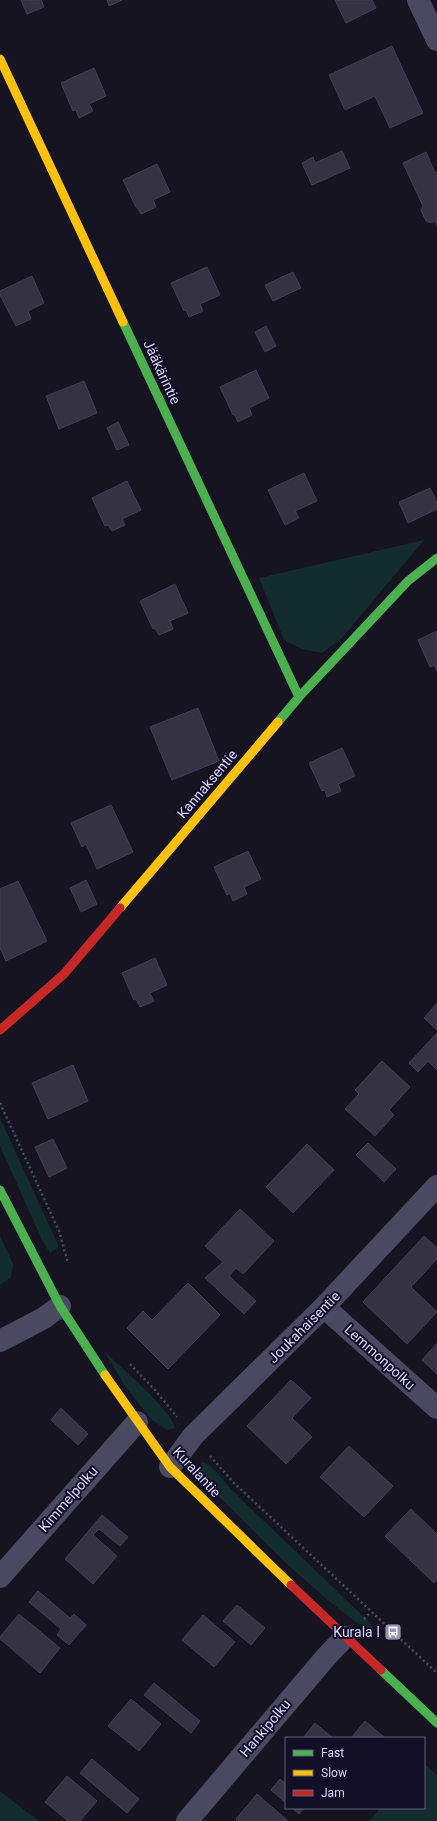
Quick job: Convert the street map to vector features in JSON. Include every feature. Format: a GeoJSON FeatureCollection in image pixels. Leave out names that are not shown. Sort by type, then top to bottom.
{"type":"FeatureCollection","features":[{"type":"Feature","properties":{"kind":"street"},"geometry":{"type":"LineString","coordinates":[[418,0],[437,40]]}},
{"type":"Feature","properties":{"kind":"street","name":"Jääkärintie"},"geometry":{"type":"LineString","coordinates":[[0,59],[299,697]]}},
{"type":"Feature","properties":{"kind":"street","name":"Kannaksentie"},"geometry":{"type":"LineString","coordinates":[[0,1030],[64,974],[299,697],[408,581],[437,558]]}},
{"type":"Feature","properties":{"kind":"street","name":"Joukahaisentie"},"geometry":{"type":"LineString","coordinates":[[170,1466],[193,1436],[324,1307],[437,1186]]}},
{"type":"Feature","properties":{"kind":"street","name":"Kuralantie"},"geometry":{"type":"LineString","coordinates":[[0,1190],[60,1306],[95,1361],[137,1422],[170,1466],[239,1536],[437,1723]]}},
{"type":"Feature","properties":{"kind":"street"},"geometry":{"type":"LineString","coordinates":[[0,1341],[44,1318],[60,1306]]}},
{"type":"Feature","properties":{"kind":"street","name":"Lemmonpolku"},"geometry":{"type":"LineString","coordinates":[[324,1307],[437,1408]]}},
{"type":"Feature","properties":{"kind":"street","name":"Kimmelpolku"},"geometry":{"type":"LineString","coordinates":[[0,1577],[137,1422]]}},
{"type":"Feature","properties":{"kind":"street","name":"Hankipolku"},"geometry":{"type":"LineString","coordinates":[[187,1821],[326,1657],[345,1637]]}},
{"type":"Feature","properties":{"kind":"green space"},"geometry":{"type":"Polygon","coordinates":[[[424,540],[342,638],[322,653],[302,649],[284,640],[259,578],[424,540]]]}},
{"type":"Feature","properties":{"kind":"green space"},"geometry":{"type":"Polygon","coordinates":[[[0,1118],[59,1247],[50,1253],[42,1240],[0,1146],[0,1118]]]}},
{"type":"Feature","properties":{"kind":"green space"},"geometry":{"type":"Polygon","coordinates":[[[0,1236],[13,1264],[11,1277],[0,1285],[0,1236]]]}},
{"type":"Feature","properties":{"kind":"green space"},"geometry":{"type":"Polygon","coordinates":[[[104,1351],[165,1410],[172,1420],[175,1428],[167,1430],[151,1419],[125,1386],[104,1351]]]}},
{"type":"Feature","properties":{"kind":"green space"},"geometry":{"type":"Polygon","coordinates":[[[202,1462],[215,1470],[233,1491],[370,1623],[374,1629],[366,1630],[330,1602],[289,1566],[203,1481],[199,1470],[202,1462]]]}},
{"type":"Feature","properties":{"kind":"green space"},"geometry":{"type":"Polygon","coordinates":[[[425,1765],[437,1775],[437,1821],[369,1821],[380,1809],[425,1809],[425,1765]]]}},
{"type":"Feature","properties":{"kind":"green space"},"geometry":{"type":"Polygon","coordinates":[[[0,1791],[39,1821],[0,1821],[0,1791]]]}},
{"type":"Feature","properties":{"kind":"building"},"geometry":{"type":"Polygon","coordinates":[[[21,0],[41,0],[44,7],[27,14],[21,0]]]}},
{"type":"Feature","properties":{"kind":"building"},"geometry":{"type":"Polygon","coordinates":[[[107,0],[122,0],[109,6],[107,0]]]}},
{"type":"Feature","properties":{"kind":"building"},"geometry":{"type":"Polygon","coordinates":[[[335,0],[372,0],[376,8],[346,23],[335,0]]]}},
{"type":"Feature","properties":{"kind":"building"},"geometry":{"type":"Polygon","coordinates":[[[392,46],[423,113],[390,128],[375,96],[345,110],[329,75],[392,46]]]}},
{"type":"Feature","properties":{"kind":"building"},"geometry":{"type":"Polygon","coordinates":[[[94,68],[106,96],[89,104],[93,111],[79,118],[76,110],[73,111],[61,83],[94,68]]]}},
{"type":"Feature","properties":{"kind":"building"},"geometry":{"type":"Polygon","coordinates":[[[342,151],[350,168],[312,185],[302,163],[313,157],[315,163],[342,151]]]}},
{"type":"Feature","properties":{"kind":"building"},"geometry":{"type":"Polygon","coordinates":[[[426,152],[435,173],[437,172],[437,226],[435,221],[431,223],[426,221],[421,210],[423,206],[403,163],[426,152]]]}},
{"type":"Feature","properties":{"kind":"building"},"geometry":{"type":"Polygon","coordinates":[[[157,164],[170,192],[153,200],[156,207],[141,214],[123,180],[157,164]]]}},
{"type":"Feature","properties":{"kind":"building"},"geometry":{"type":"Polygon","coordinates":[[[207,267],[220,295],[200,304],[203,311],[189,317],[186,310],[184,311],[171,283],[207,267]]]}},
{"type":"Feature","properties":{"kind":"building"},"geometry":{"type":"Polygon","coordinates":[[[293,272],[301,288],[273,301],[265,285],[293,272]]]}},
{"type":"Feature","properties":{"kind":"building"},"geometry":{"type":"Polygon","coordinates":[[[32,276],[44,303],[28,311],[31,319],[16,326],[0,295],[0,291],[32,276]]]}},
{"type":"Feature","properties":{"kind":"building"},"geometry":{"type":"Polygon","coordinates":[[[266,326],[276,346],[265,352],[255,332],[266,326]]]}},
{"type":"Feature","properties":{"kind":"building"},"geometry":{"type":"Polygon","coordinates":[[[256,370],[269,398],[249,408],[252,415],[238,422],[234,414],[233,415],[220,387],[256,370]]]}},
{"type":"Feature","properties":{"kind":"building"},"geometry":{"type":"Polygon","coordinates":[[[84,381],[97,413],[59,429],[46,396],[84,381]]]}},
{"type":"Feature","properties":{"kind":"building"},"geometry":{"type":"Polygon","coordinates":[[[118,422],[129,445],[117,450],[107,428],[118,422]]]}},
{"type":"Feature","properties":{"kind":"building"},"geometry":{"type":"Polygon","coordinates":[[[304,473],[317,501],[295,511],[299,518],[285,525],[268,490],[304,473]]]}},
{"type":"Feature","properties":{"kind":"building"},"geometry":{"type":"Polygon","coordinates":[[[127,481],[141,510],[122,519],[125,525],[112,531],[108,525],[105,526],[92,498],[127,481]]]}},
{"type":"Feature","properties":{"kind":"building"},"geometry":{"type":"Polygon","coordinates":[[[430,488],[437,502],[437,509],[408,523],[399,502],[430,488]]]}},
{"type":"Feature","properties":{"kind":"building"},"geometry":{"type":"Polygon","coordinates":[[[175,584],[188,613],[170,621],[173,629],[159,635],[155,628],[153,629],[140,601],[175,584]]]}},
{"type":"Feature","properties":{"kind":"building"},"geometry":{"type":"Polygon","coordinates":[[[437,631],[437,671],[434,665],[430,667],[418,640],[437,631]]]}},
{"type":"Feature","properties":{"kind":"building"},"geometry":{"type":"Polygon","coordinates":[[[198,708],[219,761],[172,780],[150,727],[198,708]]]}},
{"type":"Feature","properties":{"kind":"building"},"geometry":{"type":"Polygon","coordinates":[[[342,748],[355,776],[338,784],[341,791],[327,797],[325,790],[322,791],[309,763],[342,748]]]}},
{"type":"Feature","properties":{"kind":"building"},"geometry":{"type":"Polygon","coordinates":[[[111,805],[133,852],[97,869],[86,844],[82,847],[71,823],[111,805]]]}},
{"type":"Feature","properties":{"kind":"building"},"geometry":{"type":"Polygon","coordinates":[[[248,851],[261,879],[244,887],[247,894],[233,901],[230,893],[227,895],[214,867],[248,851]]]}},
{"type":"Feature","properties":{"kind":"building"},"geometry":{"type":"Polygon","coordinates":[[[86,880],[97,904],[81,912],[70,888],[86,880]]]}},
{"type":"Feature","properties":{"kind":"building"},"geometry":{"type":"Polygon","coordinates":[[[18,881],[47,941],[6,961],[0,948],[0,889],[18,881]]]}},
{"type":"Feature","properties":{"kind":"building"},"geometry":{"type":"Polygon","coordinates":[[[155,958],[167,985],[150,993],[154,1001],[140,1007],[136,999],[134,1000],[122,973],[155,958]]]}},
{"type":"Feature","properties":{"kind":"building"},"geometry":{"type":"Polygon","coordinates":[[[437,1003],[437,1030],[424,1018],[437,1003]]]}},
{"type":"Feature","properties":{"kind":"building"},"geometry":{"type":"Polygon","coordinates":[[[437,1033],[437,1070],[428,1061],[418,1072],[409,1063],[437,1033]]]}},
{"type":"Feature","properties":{"kind":"building"},"geometry":{"type":"Polygon","coordinates":[[[382,1061],[410,1087],[389,1110],[394,1115],[375,1136],[345,1109],[359,1094],[355,1090],[382,1061]]]}},
{"type":"Feature","properties":{"kind":"building"},"geometry":{"type":"Polygon","coordinates":[[[73,1065],[88,1101],[48,1119],[32,1083],[73,1065]]]}},
{"type":"Feature","properties":{"kind":"building"},"geometry":{"type":"Polygon","coordinates":[[[53,1139],[67,1168],[49,1177],[35,1147],[53,1139]]]}},
{"type":"Feature","properties":{"kind":"building"},"geometry":{"type":"Polygon","coordinates":[[[368,1143],[396,1169],[384,1182],[356,1155],[368,1143]]]}},
{"type":"Feature","properties":{"kind":"building"},"geometry":{"type":"Polygon","coordinates":[[[307,1144],[334,1170],[293,1213],[266,1187],[307,1144]]]}},
{"type":"Feature","properties":{"kind":"building"},"geometry":{"type":"Polygon","coordinates":[[[240,1209],[274,1241],[243,1274],[236,1268],[229,1276],[256,1301],[244,1314],[205,1278],[223,1262],[205,1246],[240,1209]]]}},
{"type":"Feature","properties":{"kind":"building"},"geometry":{"type":"Polygon","coordinates":[[[424,1236],[437,1248],[437,1259],[411,1287],[437,1312],[407,1344],[363,1302],[424,1236]]]}},
{"type":"Feature","properties":{"kind":"building"},"geometry":{"type":"Polygon","coordinates":[[[188,1283],[220,1315],[168,1369],[127,1328],[143,1311],[152,1320],[188,1283]]]}},
{"type":"Feature","properties":{"kind":"building"},"geometry":{"type":"Polygon","coordinates":[[[437,1343],[437,1374],[422,1360],[437,1343]]]}},
{"type":"Feature","properties":{"kind":"building"},"geometry":{"type":"Polygon","coordinates":[[[291,1380],[311,1398],[292,1418],[312,1437],[286,1464],[247,1426],[291,1380]]]}},
{"type":"Feature","properties":{"kind":"building"},"geometry":{"type":"Polygon","coordinates":[[[61,1408],[88,1434],[78,1445],[51,1420],[61,1408]]]}},
{"type":"Feature","properties":{"kind":"building"},"geometry":{"type":"Polygon","coordinates":[[[349,1446],[393,1486],[364,1517],[320,1477],[349,1446]]]}},
{"type":"Feature","properties":{"kind":"building"},"geometry":{"type":"Polygon","coordinates":[[[411,1509],[437,1534],[437,1580],[434,1583],[385,1536],[411,1509]]]}},
{"type":"Feature","properties":{"kind":"building"},"geometry":{"type":"Polygon","coordinates":[[[102,1515],[128,1537],[120,1546],[99,1529],[93,1535],[117,1556],[93,1584],[65,1559],[102,1515]]]}},
{"type":"Feature","properties":{"kind":"building"},"geometry":{"type":"Polygon","coordinates":[[[38,1591],[70,1618],[74,1614],[86,1625],[69,1645],[57,1635],[61,1629],[29,1602],[38,1591]]]}},
{"type":"Feature","properties":{"kind":"building"},"geometry":{"type":"Polygon","coordinates":[[[237,1605],[265,1628],[251,1645],[223,1621],[237,1605]]]}},
{"type":"Feature","properties":{"kind":"building"},"geometry":{"type":"Polygon","coordinates":[[[19,1614],[60,1648],[40,1673],[0,1639],[0,1637],[19,1614]]]}},
{"type":"Feature","properties":{"kind":"building"},"geometry":{"type":"Polygon","coordinates":[[[203,1615],[235,1642],[214,1667],[182,1640],[203,1615]]]}},
{"type":"Feature","properties":{"kind":"building"},"geometry":{"type":"Polygon","coordinates":[[[154,1683],[200,1721],[191,1733],[144,1695],[154,1683]]]}},
{"type":"Feature","properties":{"kind":"building"},"geometry":{"type":"Polygon","coordinates":[[[131,1699],[161,1724],[139,1751],[108,1726],[131,1699]]]}},
{"type":"Feature","properties":{"kind":"building"},"geometry":{"type":"Polygon","coordinates":[[[365,1721],[384,1737],[352,1737],[365,1721]]]}},
{"type":"Feature","properties":{"kind":"building"},"geometry":{"type":"Polygon","coordinates":[[[315,1723],[332,1737],[304,1737],[315,1723]]]}},
{"type":"Feature","properties":{"kind":"building"},"geometry":{"type":"Polygon","coordinates":[[[92,1759],[139,1799],[127,1813],[80,1773],[92,1759]]]}},
{"type":"Feature","properties":{"kind":"building"},"geometry":{"type":"Polygon","coordinates":[[[67,1776],[97,1801],[80,1821],[68,1821],[45,1802],[67,1776]]]}},
{"type":"Feature","properties":{"kind":"building"},"geometry":{"type":"Polygon","coordinates":[[[280,1779],[285,1783],[285,1802],[271,1790],[280,1779]]]}},
{"type":"Feature","properties":{"kind":"building"},"geometry":{"type":"Polygon","coordinates":[[[257,1794],[287,1821],[238,1821],[236,1819],[257,1794]]]}},
{"type":"Feature","properties":{"kind":"building"},"geometry":{"type":"Polygon","coordinates":[[[293,1809],[303,1809],[299,1814],[293,1809]]]}},
{"type":"Feature","properties":{"kind":"traffic: fast"},"geometry":{"type":"LineString","coordinates":[[123,322],[299,697]]}},
{"type":"Feature","properties":{"kind":"traffic: fast"},"geometry":{"type":"LineString","coordinates":[[278,722],[299,697],[408,581],[437,558]]}},
{"type":"Feature","properties":{"kind":"traffic: fast"},"geometry":{"type":"LineString","coordinates":[[0,1190],[60,1306],[105,1375]]}},
{"type":"Feature","properties":{"kind":"traffic: fast"},"geometry":{"type":"LineString","coordinates":[[381,1670],[437,1723]]}},
{"type":"Feature","properties":{"kind":"traffic: slow"},"geometry":{"type":"LineString","coordinates":[[0,59],[123,322]]}},
{"type":"Feature","properties":{"kind":"traffic: slow"},"geometry":{"type":"LineString","coordinates":[[120,908],[278,722]]}},
{"type":"Feature","properties":{"kind":"traffic: slow"},"geometry":{"type":"LineString","coordinates":[[105,1375],[170,1467],[291,1585]]}},
{"type":"Feature","properties":{"kind":"traffic: jam"},"geometry":{"type":"LineString","coordinates":[[0,1030],[64,974],[120,908]]}},
{"type":"Feature","properties":{"kind":"traffic: jam"},"geometry":{"type":"LineString","coordinates":[[291,1585],[381,1670]]}},
{"type":"Feature","properties":{"kind":"place","name":"Kurala I"},"geometry":{"type":"Point","coordinates":[393,1632]}}]}
